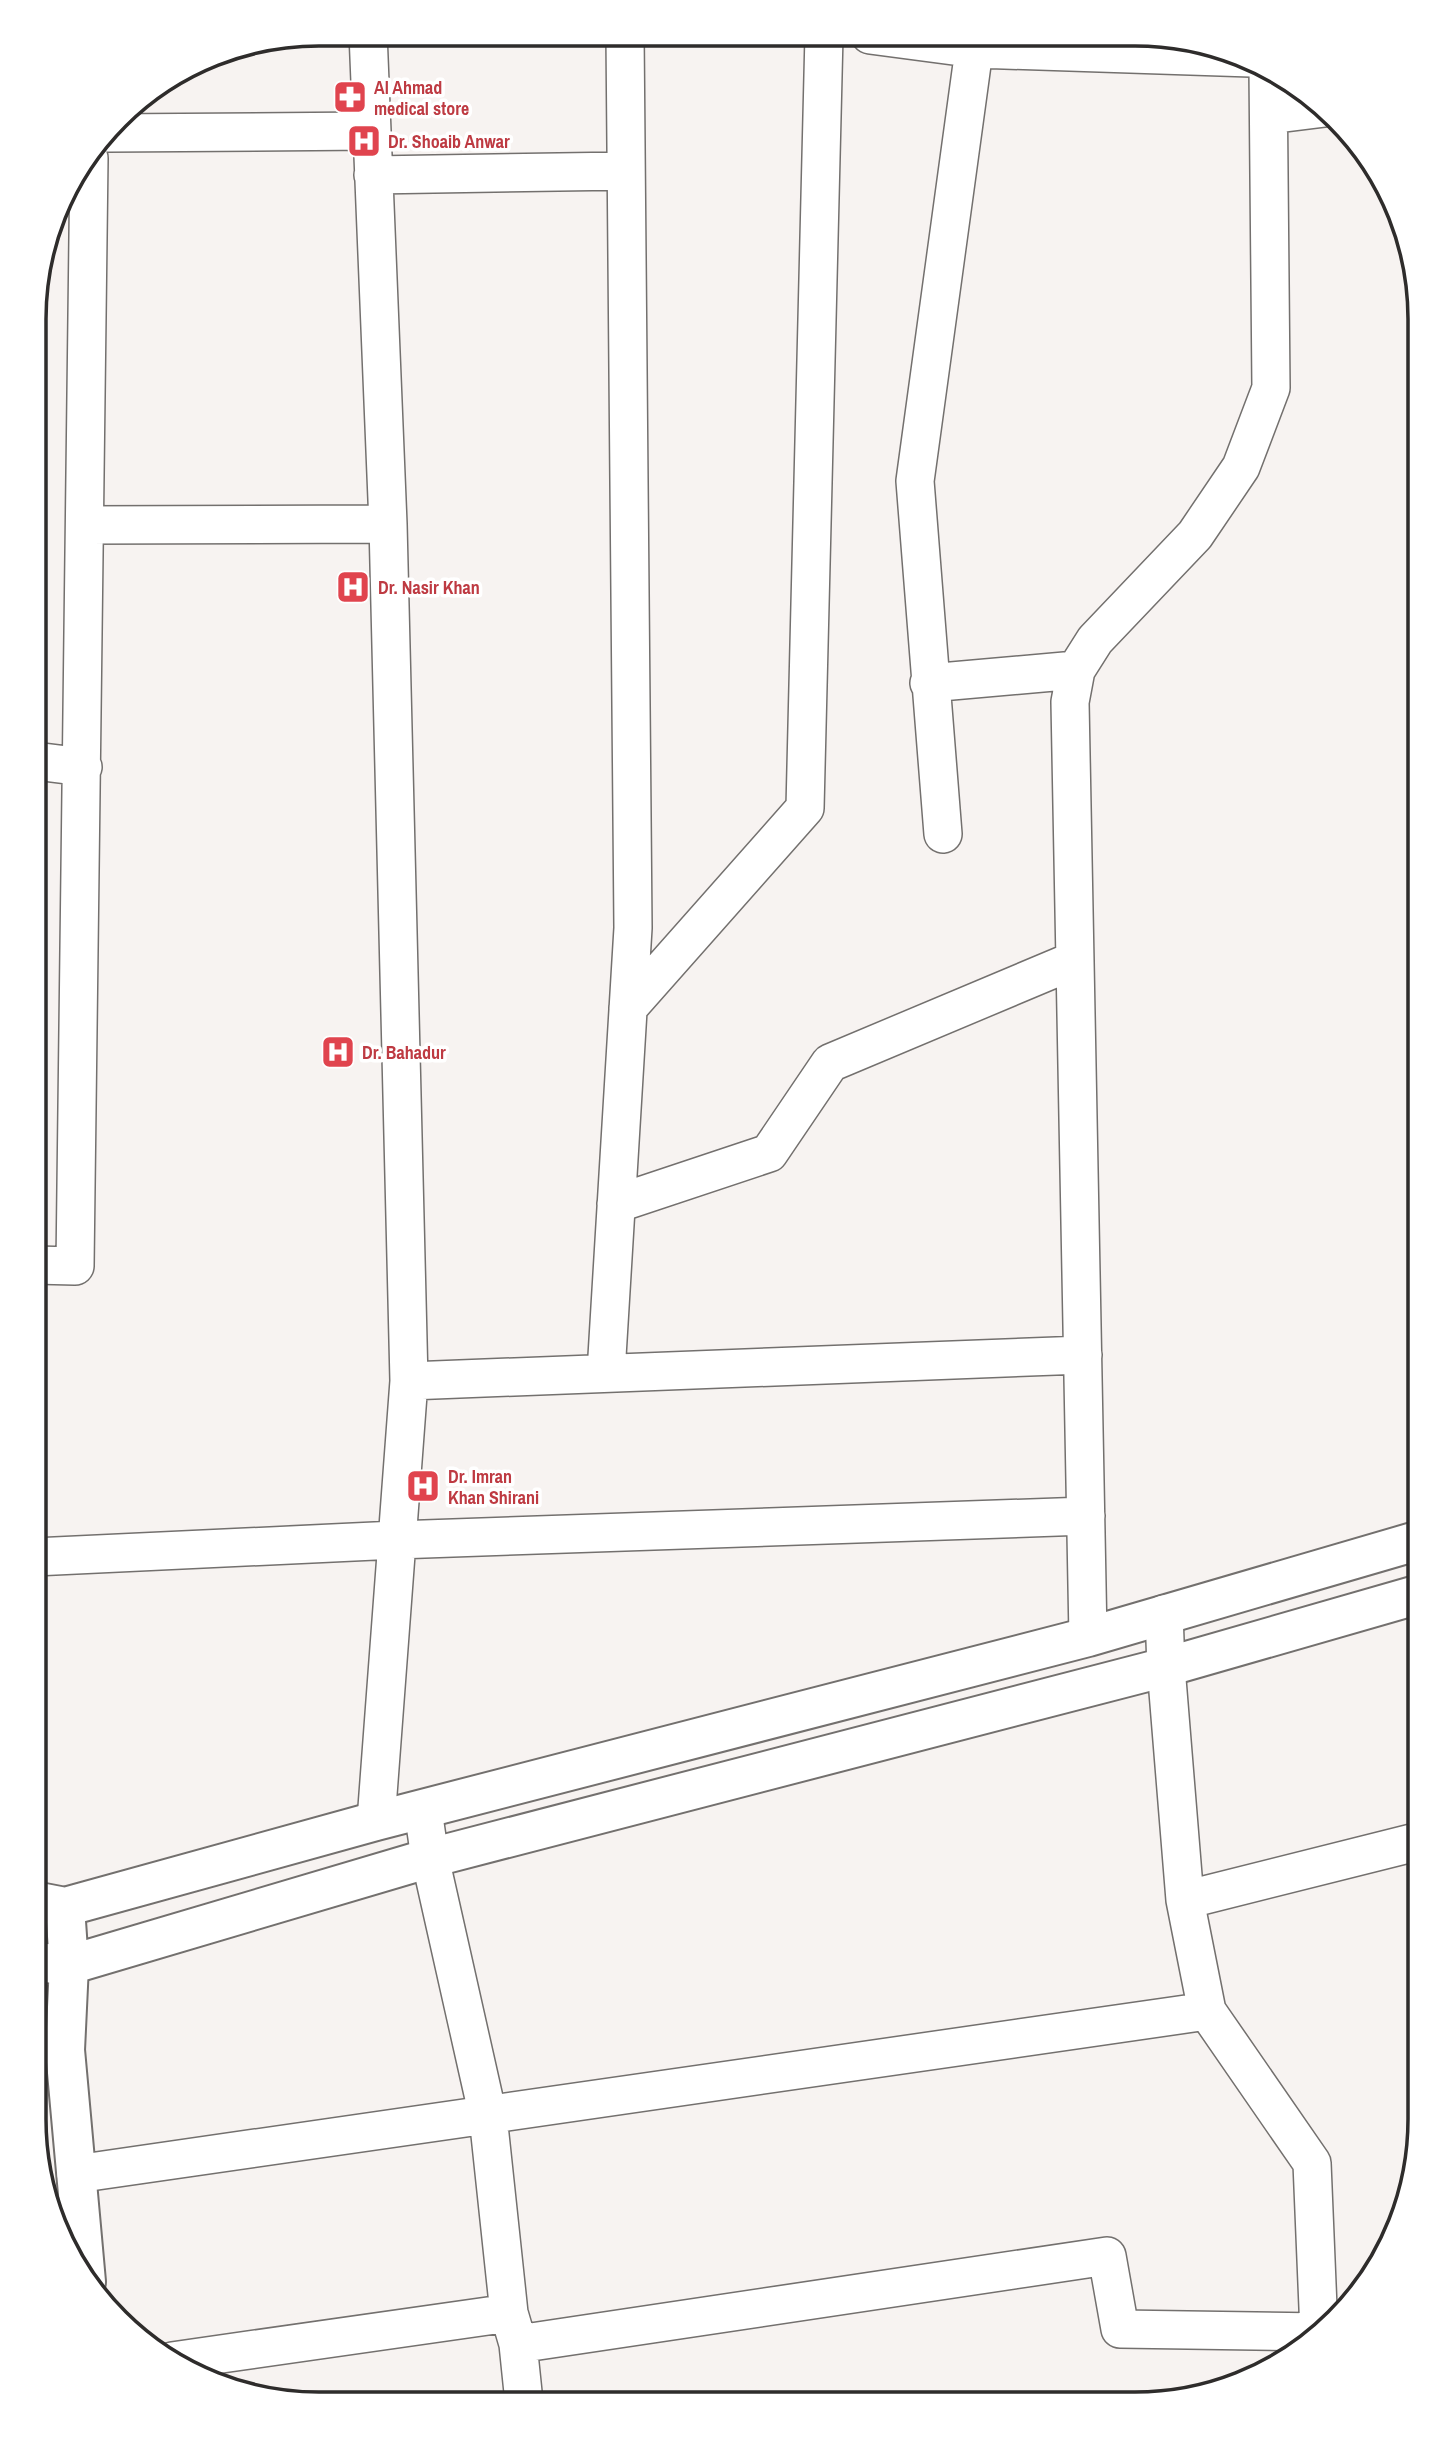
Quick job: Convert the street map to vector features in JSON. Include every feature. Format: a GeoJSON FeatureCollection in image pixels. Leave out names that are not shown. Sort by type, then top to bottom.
{"type":"FeatureCollection","features":[{"type":"Feature","properties":{"kind":"main road"},"geometry":{"type":"LineString","coordinates":[[84,2258],[65,2050],[51,1964],[49,1904],[424,1810],[1088,1637],[1408,1543]]}},
{"type":"Feature","properties":{"kind":"main road"},"geometry":{"type":"LineString","coordinates":[[51,1964],[430,1858],[1166,1667],[1408,1597]]}},
{"type":"Feature","properties":{"kind":"street"},"geometry":{"type":"LineString","coordinates":[[369,46],[388,524],[409,1381],[376,1821]]}},
{"type":"Feature","properties":{"kind":"street"},"geometry":{"type":"LineString","coordinates":[[606,1373],[633,928],[625,46]]}},
{"type":"Feature","properties":{"kind":"street"},"geometry":{"type":"LineString","coordinates":[[628,1008],[805,808],[824,46]]}},
{"type":"Feature","properties":{"kind":"street"},"geometry":{"type":"LineString","coordinates":[[943,834],[915,481],[975,46]]}},
{"type":"Feature","properties":{"kind":"street"},"geometry":{"type":"LineString","coordinates":[[1045,46],[1208,55]]}},
{"type":"Feature","properties":{"kind":"street"},"geometry":{"type":"LineString","coordinates":[[1088,1637],[1070,702],[1076,670],[1095,640],[1195,535],[1241,467],[1271,388],[1268,80]]}},
{"type":"Feature","properties":{"kind":"street"},"geometry":{"type":"LineString","coordinates":[[1269,115],[1312,110]]}},
{"type":"Feature","properties":{"kind":"street"},"geometry":{"type":"LineString","coordinates":[[118,133],[372,131]]}},
{"type":"Feature","properties":{"kind":"street"},"geometry":{"type":"LineString","coordinates":[[46,1265],[75,1266],[89,171]]}},
{"type":"Feature","properties":{"kind":"street"},"geometry":{"type":"LineString","coordinates":[[373,175],[626,172]]}},
{"type":"Feature","properties":{"kind":"street"},"geometry":{"type":"LineString","coordinates":[[85,525],[388,524]]}},
{"type":"Feature","properties":{"kind":"street"},"geometry":{"type":"LineString","coordinates":[[929,683],[1076,670]]}},
{"type":"Feature","properties":{"kind":"street"},"geometry":{"type":"LineString","coordinates":[[46,762],[83,767]]}},
{"type":"Feature","properties":{"kind":"street"},"geometry":{"type":"LineString","coordinates":[[616,1204],[769,1153],[830,1063],[1075,960]]}},
{"type":"Feature","properties":{"kind":"street"},"geometry":{"type":"LineString","coordinates":[[409,1381],[1083,1355]]}},
{"type":"Feature","properties":{"kind":"street"},"geometry":{"type":"LineString","coordinates":[[46,1556],[396,1540],[1086,1516]]}},
{"type":"Feature","properties":{"kind":"street"},"geometry":{"type":"LineString","coordinates":[[1164,1614],[1185,1900],[1207,2011],[1312,2164],[1319,2321]]}},
{"type":"Feature","properties":{"kind":"street"},"geometry":{"type":"LineString","coordinates":[[424,1810],[430,1858],[488,2116],[523,2392]]}},
{"type":"Feature","properties":{"kind":"street"},"geometry":{"type":"LineString","coordinates":[[1185,1900],[1408,1844]]}},
{"type":"Feature","properties":{"kind":"street"},"geometry":{"type":"LineString","coordinates":[[76,2174],[1207,2011]]}},
{"type":"Feature","properties":{"kind":"street"},"geometry":{"type":"LineString","coordinates":[[191,2359],[514,2329],[1107,2256],[1119,2329],[1306,2332]]}},
{"type":"Feature","properties":{"kind":"place","name":"Al Ahmad medical store"},"geometry":{"type":"Point","coordinates":[350,97]}},
{"type":"Feature","properties":{"kind":"place","name":"Dr. Shoaib Anwar"},"geometry":{"type":"Point","coordinates":[364,141]}},
{"type":"Feature","properties":{"kind":"place","name":"Dr. Nasir Khan"},"geometry":{"type":"Point","coordinates":[353,587]}},
{"type":"Feature","properties":{"kind":"place","name":"Dr. Bahadur"},"geometry":{"type":"Point","coordinates":[338,1052]}},
{"type":"Feature","properties":{"kind":"place","name":"Dr. Imran Khan Shirani"},"geometry":{"type":"Point","coordinates":[423,1486]}}]}
